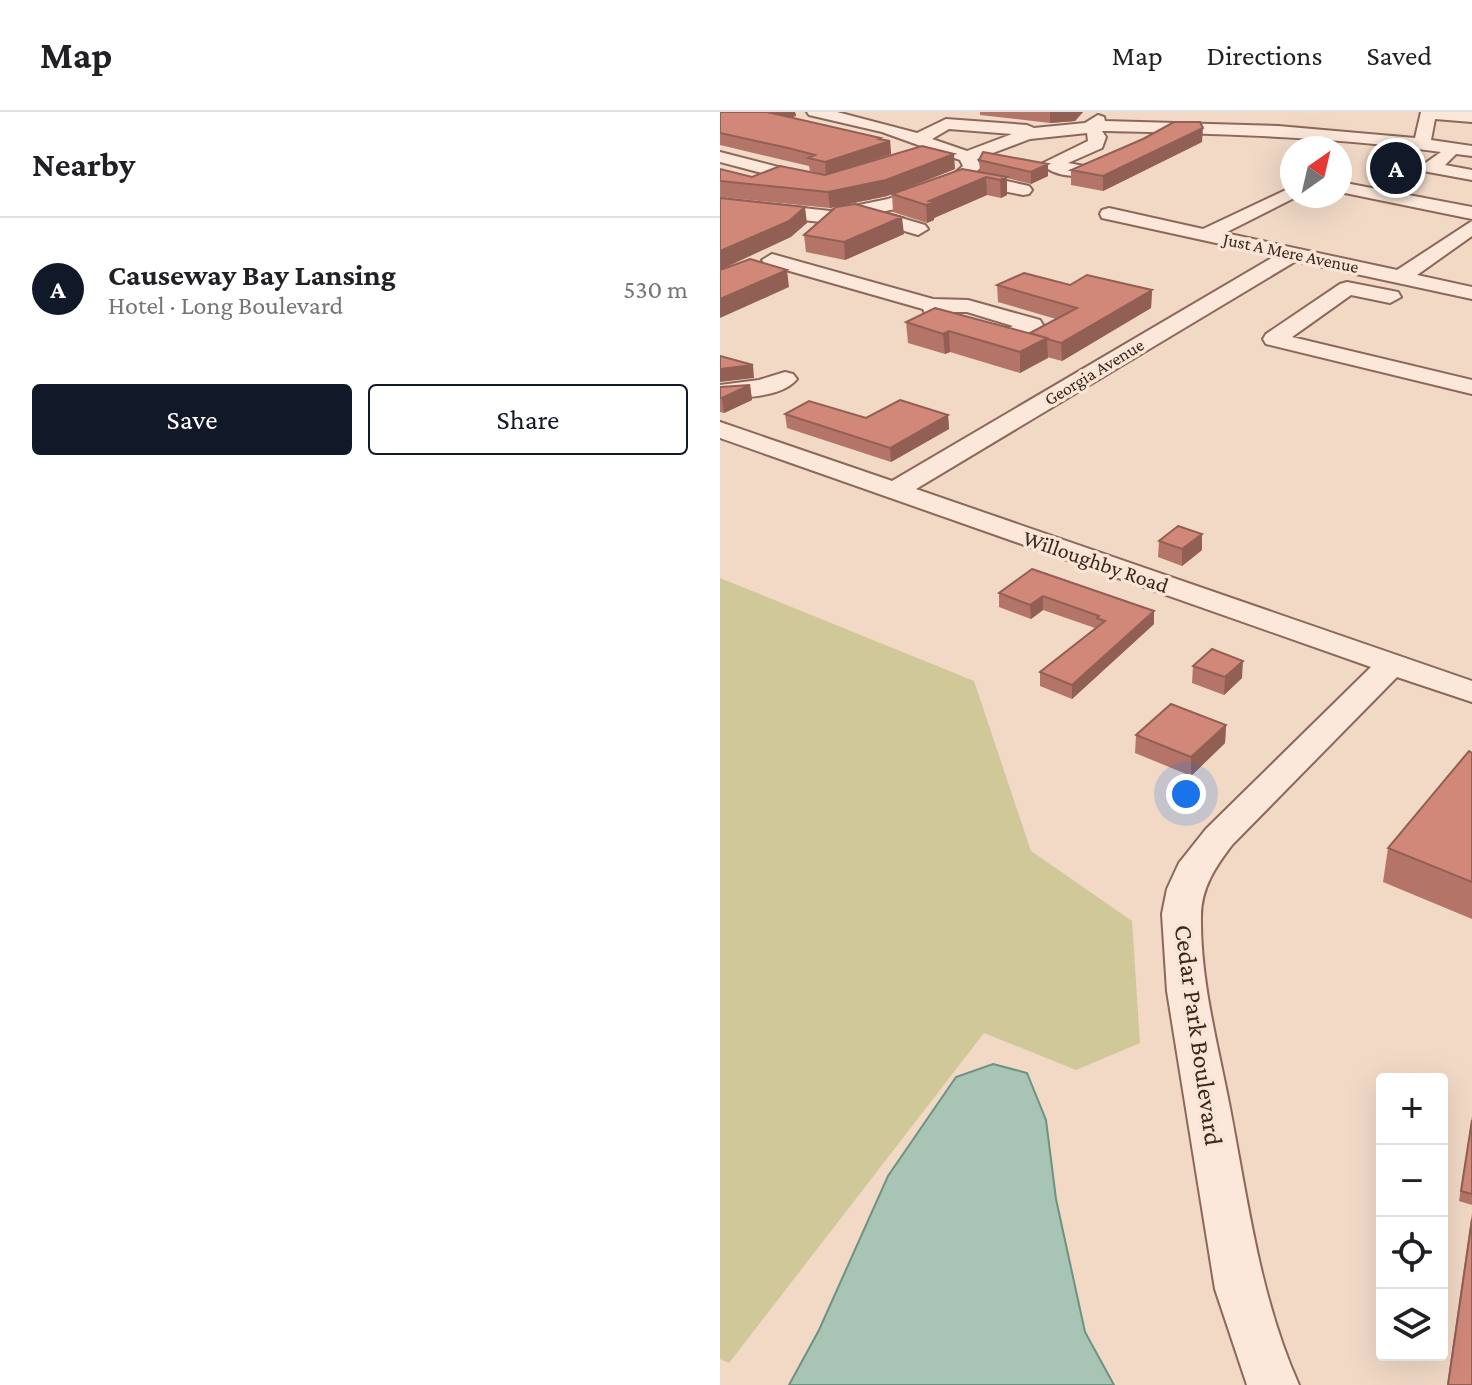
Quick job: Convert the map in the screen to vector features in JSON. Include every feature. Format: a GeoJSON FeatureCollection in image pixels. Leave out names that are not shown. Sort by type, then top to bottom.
{"type":"FeatureCollection","features":[{"type":"Feature","properties":{"kind":"street"},"geometry":{"type":"LineString","coordinates":[[815,112],[887,128],[967,157],[1035,132]]}},
{"type":"Feature","properties":{"kind":"street"},"geometry":{"type":"LineString","coordinates":[[1094,135],[1105,112]]}},
{"type":"Feature","properties":{"kind":"street"},"geometry":{"type":"LineString","coordinates":[[1423,138],[1428,114],[1472,117]]}},
{"type":"Feature","properties":{"kind":"street"},"geometry":{"type":"LineString","coordinates":[[918,140],[946,124],[1094,135],[1199,119],[1344,129],[1348,136]]}},
{"type":"Feature","properties":{"kind":"street"},"geometry":{"type":"LineString","coordinates":[[1199,119],[1281,136]]}},
{"type":"Feature","properties":{"kind":"street"},"geometry":{"type":"LineString","coordinates":[[1352,136],[1392,140],[1423,138],[1467,147]]}},
{"type":"Feature","properties":{"kind":"street"},"geometry":{"type":"LineString","coordinates":[[1362,154],[1392,140]]}},
{"type":"Feature","properties":{"kind":"street"},"geometry":{"type":"LineString","coordinates":[[1467,147],[1429,167],[1472,175]]}},
{"type":"Feature","properties":{"kind":"street"},"geometry":{"type":"LineString","coordinates":[[908,157],[938,148]]}},
{"type":"Feature","properties":{"kind":"street"},"geometry":{"type":"LineString","coordinates":[[720,157],[812,182],[827,183],[837,179]]}},
{"type":"Feature","properties":{"kind":"street"},"geometry":{"type":"LineString","coordinates":[[728,207],[830,217],[863,212],[893,204],[961,177],[972,167],[967,157]]}},
{"type":"Feature","properties":{"kind":"street"},"geometry":{"type":"LineString","coordinates":[[720,175],[762,186],[780,173]]}},
{"type":"Feature","properties":{"kind":"street"},"geometry":{"type":"LineString","coordinates":[[1352,175],[1472,198]]}},
{"type":"Feature","properties":{"kind":"street"},"geometry":{"type":"LineString","coordinates":[[961,177],[1023,190]]}},
{"type":"Feature","properties":{"kind":"street"},"geometry":{"type":"LineString","coordinates":[[1352,189],[1472,213]]}},
{"type":"Feature","properties":{"kind":"street"},"geometry":{"type":"LineString","coordinates":[[720,227],[728,207],[752,192]]}},
{"type":"Feature","properties":{"kind":"street"},"geometry":{"type":"LineString","coordinates":[[1206,235],[1280,198]]}},
{"type":"Feature","properties":{"kind":"street"},"geometry":{"type":"LineString","coordinates":[[863,212],[918,229]]}},
{"type":"Feature","properties":{"kind":"street","name":"Just A Mere Avenue"},"geometry":{"type":"LineString","coordinates":[[1109,214],[1294,253],[1344,258]]}},
{"type":"Feature","properties":{"kind":"street"},"geometry":{"type":"LineString","coordinates":[[830,217],[804,241],[766,262],[932,305]]}},
{"type":"Feature","properties":{"kind":"street"},"geometry":{"type":"LineString","coordinates":[[1228,223],[1472,293]]}},
{"type":"Feature","properties":{"kind":"street"},"geometry":{"type":"LineString","coordinates":[[1389,297],[1410,275],[1472,227]]}},
{"type":"Feature","properties":{"kind":"street","name":"Georgia Avenue"},"geometry":{"type":"LineString","coordinates":[[894,491],[1294,253]]}},
{"type":"Feature","properties":{"kind":"street"},"geometry":{"type":"LineString","coordinates":[[1417,304],[1347,288],[1274,339],[1472,387]]}},
{"type":"Feature","properties":{"kind":"street"},"geometry":{"type":"LineString","coordinates":[[720,392],[763,387],[785,379]]}},
{"type":"Feature","properties":{"kind":"street","name":"Willoughby Road"},"geometry":{"type":"LineString","coordinates":[[720,430],[1472,692]]}},
{"type":"Feature","properties":{"kind":"street","name":"Cedar Park Boulevard"},"geometry":{"type":"LineString","coordinates":[[1273,1385],[1240,1289],[1187,991],[1181,914],[1186,889],[1198,863],[1219,837],[1392,664]]}},
{"type":"Feature","properties":{"kind":"shaded area"},"geometry":{"type":"Polygon","coordinates":[[[720,578],[974,681],[1031,851],[1132,921],[1140,1043],[1076,1070],[984,1033],[729,1363],[720,1359],[720,578]]]}},
{"type":"Feature","properties":{"kind":"shaded area"},"geometry":{"type":"Polygon","coordinates":[[[993,1064],[1027,1073],[1046,1120],[1056,1199],[1085,1332],[1114,1385],[789,1385],[819,1330],[888,1176],[956,1077],[993,1064]]]}},
{"type":"Feature","properties":{"kind":"building"},"geometry":{"type":"Polygon","coordinates":[[[720,112],[767,112],[890,141],[825,162],[808,158],[815,155],[720,133],[720,112]]]}},
{"type":"Feature","properties":{"kind":"building"},"geometry":{"type":"Polygon","coordinates":[[[1174,122],[1200,122],[1203,128],[1103,176],[1071,170],[1143,139],[1174,122]]]}},
{"type":"Feature","properties":{"kind":"building"},"geometry":{"type":"Polygon","coordinates":[[[922,146],[954,154],[886,180],[828,192],[720,181],[720,169],[752,177],[780,166],[825,175],[922,146]]]}},
{"type":"Feature","properties":{"kind":"building"},"geometry":{"type":"Polygon","coordinates":[[[983,152],[1048,164],[1031,172],[979,160],[983,152]]]}},
{"type":"Feature","properties":{"kind":"building"},"geometry":{"type":"Polygon","coordinates":[[[962,169],[1007,177],[1000,180],[986,177],[926,205],[892,194],[962,169]]]}},
{"type":"Feature","properties":{"kind":"building"},"geometry":{"type":"Polygon","coordinates":[[[720,198],[805,207],[789,221],[720,251],[720,198]]]}},
{"type":"Feature","properties":{"kind":"building"},"geometry":{"type":"Polygon","coordinates":[[[855,204],[902,217],[844,242],[804,235],[836,207],[855,204]]]}},
{"type":"Feature","properties":{"kind":"building"},"geometry":{"type":"Polygon","coordinates":[[[750,259],[787,270],[720,299],[720,270],[750,259]]]}},
{"type":"Feature","properties":{"kind":"building"},"geometry":{"type":"Polygon","coordinates":[[[1024,273],[1070,285],[1087,275],[1152,290],[1061,343],[1030,333],[1077,308],[997,285],[1024,273]]]}},
{"type":"Feature","properties":{"kind":"building"},"geometry":{"type":"Polygon","coordinates":[[[935,308],[1047,338],[1020,352],[906,322],[935,308]]]}},
{"type":"Feature","properties":{"kind":"building"},"geometry":{"type":"Polygon","coordinates":[[[720,356],[753,365],[720,369],[720,356]]]}},
{"type":"Feature","properties":{"kind":"building"},"geometry":{"type":"Polygon","coordinates":[[[750,385],[722,398],[720,398],[720,387],[750,385]]]}},
{"type":"Feature","properties":{"kind":"building"},"geometry":{"type":"Polygon","coordinates":[[[900,400],[948,415],[890,448],[785,414],[809,401],[866,418],[900,400]]]}},
{"type":"Feature","properties":{"kind":"building"},"geometry":{"type":"Polygon","coordinates":[[[1178,526],[1202,534],[1182,549],[1159,541],[1178,526]]]}},
{"type":"Feature","properties":{"kind":"building"},"geometry":{"type":"Polygon","coordinates":[[[1032,569],[1154,611],[1072,685],[1040,672],[1105,621],[1043,596],[1030,605],[999,593],[1032,569]]]}},
{"type":"Feature","properties":{"kind":"building"},"geometry":{"type":"Polygon","coordinates":[[[1212,649],[1243,661],[1225,677],[1193,666],[1212,649]]]}},
{"type":"Feature","properties":{"kind":"building"},"geometry":{"type":"Polygon","coordinates":[[[1171,704],[1226,725],[1191,757],[1136,735],[1171,704]]]}},
{"type":"Feature","properties":{"kind":"building"},"geometry":{"type":"Polygon","coordinates":[[[1469,751],[1472,753],[1472,882],[1388,848],[1469,751]]]}},
{"type":"Feature","properties":{"kind":"building"},"geometry":{"type":"Polygon","coordinates":[[[1472,1120],[1472,1194],[1461,1191],[1472,1120]]]}},
{"type":"Feature","properties":{"kind":"building"},"geometry":{"type":"Polygon","coordinates":[[[1472,1219],[1472,1385],[1448,1385],[1472,1219]]]}},
{"type":"Feature","properties":{"kind":"place","name":"Causeway Bay Lansing"},"geometry":{"type":"Point","coordinates":[1396,168]}}]}
